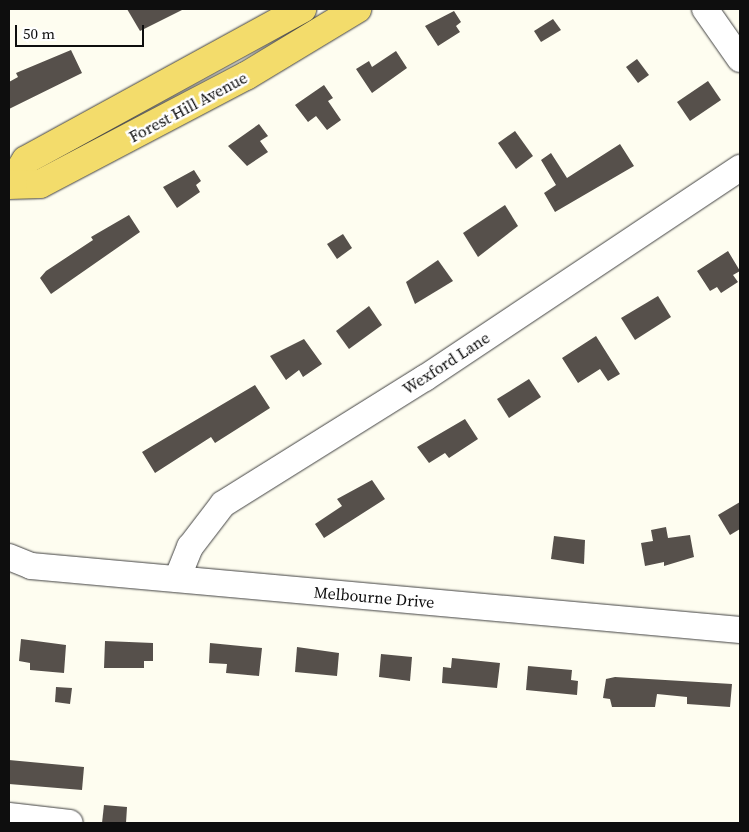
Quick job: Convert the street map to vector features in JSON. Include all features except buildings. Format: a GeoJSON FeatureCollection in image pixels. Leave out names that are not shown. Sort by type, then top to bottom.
{"type":"FeatureCollection","features":[{"type":"Feature","properties":{"kind":"main road","name":"Forest Hill Avenue"},"geometry":{"type":"LineString","coordinates":[[10,184],[26,160],[302,9]]}},
{"type":"Feature","properties":{"kind":"main road","name":"Forest Hill Avenue"},"geometry":{"type":"LineString","coordinates":[[10,184],[40,184],[246,76],[357,9]]}},
{"type":"Feature","properties":{"kind":"street"},"geometry":{"type":"LineString","coordinates":[[705,9],[740,59]]}},
{"type":"Feature","properties":{"kind":"street","name":"Wexford Lane"},"geometry":{"type":"LineString","coordinates":[[177,579],[190,547],[223,504],[425,378],[740,168]]}},
{"type":"Feature","properties":{"kind":"street","name":"Melbourne Drive"},"geometry":{"type":"LineString","coordinates":[[9,557],[31,566],[740,630]]}},
{"type":"Feature","properties":{"kind":"street"},"geometry":{"type":"LineString","coordinates":[[9,816],[70,823]]}}]}
